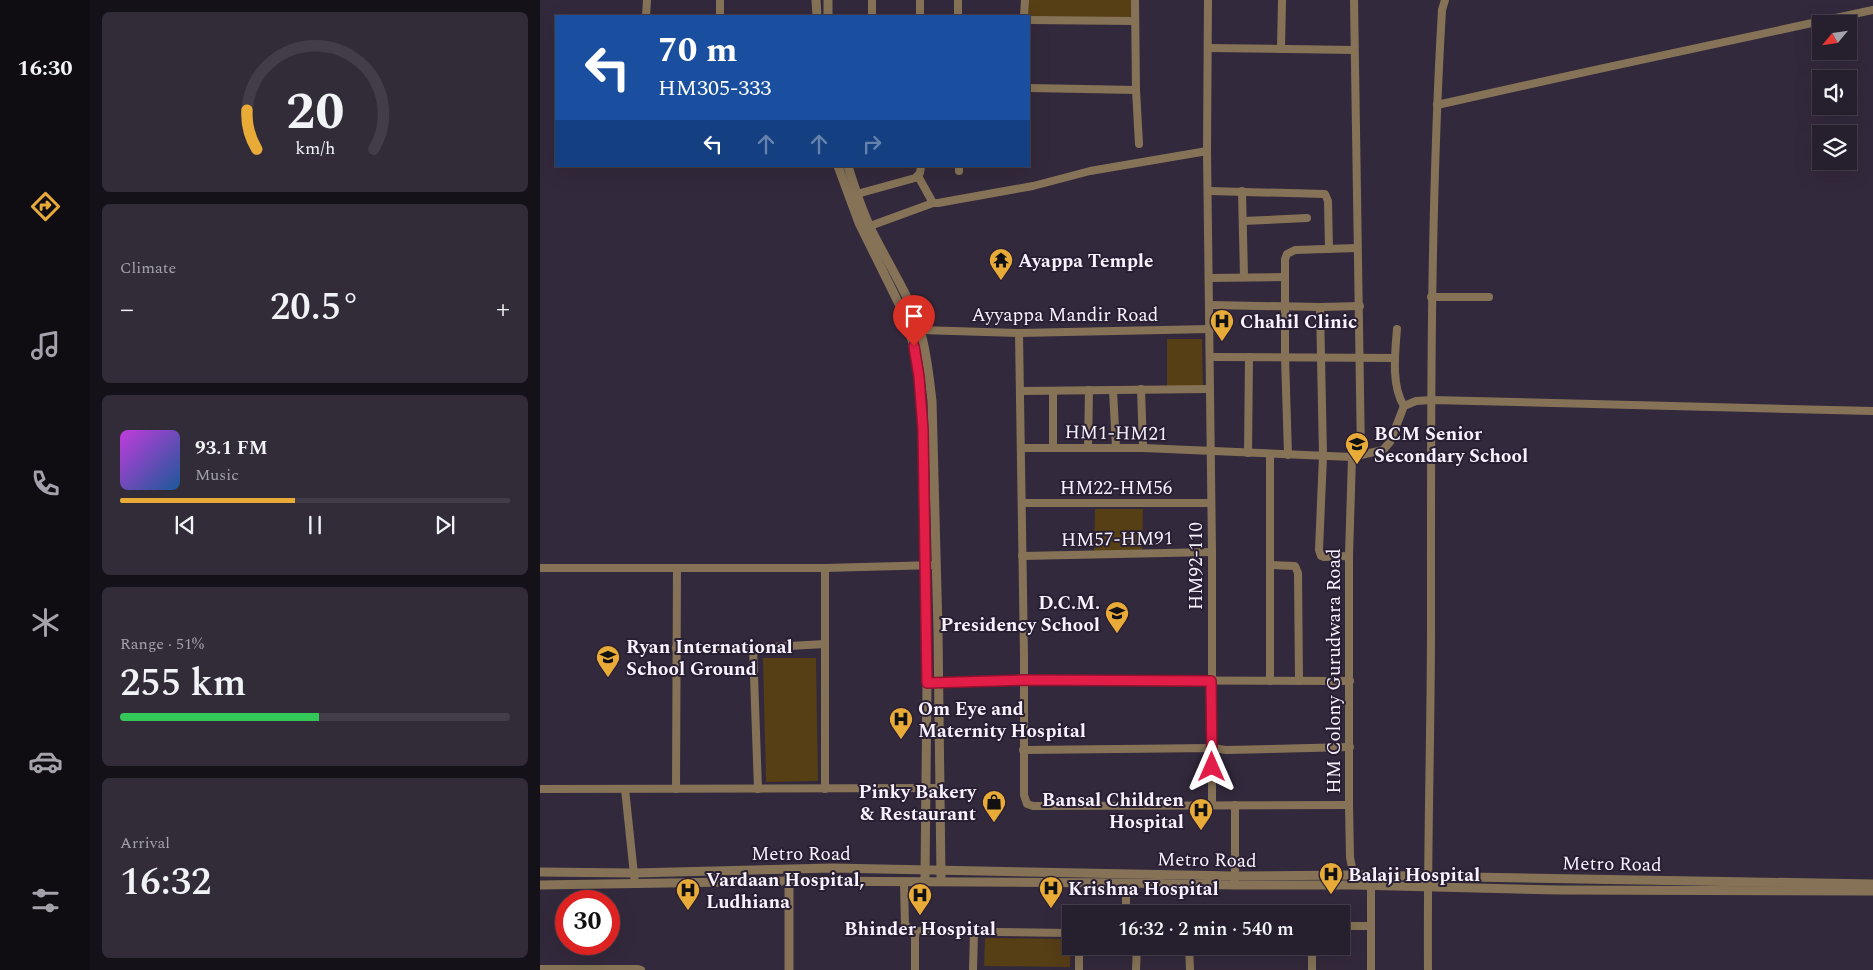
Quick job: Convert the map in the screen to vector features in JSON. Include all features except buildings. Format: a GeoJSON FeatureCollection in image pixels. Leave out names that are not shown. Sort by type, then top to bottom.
{"type":"FeatureCollection","features":[{"type":"Feature","properties":{"kind":"street"},"geometry":{"type":"LineString","coordinates":[[646,15],[647,0]]}},
{"type":"Feature","properties":{"kind":"street"},"geometry":{"type":"LineString","coordinates":[[720,0],[720,15]]}},
{"type":"Feature","properties":{"kind":"street"},"geometry":{"type":"LineString","coordinates":[[816,0],[817,15]]}},
{"type":"Feature","properties":{"kind":"street"},"geometry":{"type":"LineString","coordinates":[[828,0],[828,15]]}},
{"type":"Feature","properties":{"kind":"street"},"geometry":{"type":"LineString","coordinates":[[872,0],[872,15]]}},
{"type":"Feature","properties":{"kind":"street"},"geometry":{"type":"LineString","coordinates":[[920,0],[920,15]]}},
{"type":"Feature","properties":{"kind":"street"},"geometry":{"type":"LineString","coordinates":[[958,0],[958,15]]}},
{"type":"Feature","properties":{"kind":"street"},"geometry":{"type":"LineString","coordinates":[[1024,15],[1025,0]]}},
{"type":"Feature","properties":{"kind":"street"},"geometry":{"type":"LineString","coordinates":[[1136,0],[1136,90],[1139,144]]}},
{"type":"Feature","properties":{"kind":"street","name":"HM92-110"},"geometry":{"type":"LineString","coordinates":[[1208,0],[1207,151],[1212,552],[1212,804]]}},
{"type":"Feature","properties":{"kind":"street"},"geometry":{"type":"LineString","coordinates":[[1281,49],[1282,0]]}},
{"type":"Feature","properties":{"kind":"street"},"geometry":{"type":"LineString","coordinates":[[1354,0],[1361,455]]}},
{"type":"Feature","properties":{"kind":"street"},"geometry":{"type":"LineString","coordinates":[[1438,0],[1442,10]]}},
{"type":"Feature","properties":{"kind":"street"},"geometry":{"type":"LineString","coordinates":[[1428,970],[1432,296],[1437,105],[1442,10],[1445,0]]}},
{"type":"Feature","properties":{"kind":"street"},"geometry":{"type":"LineString","coordinates":[[1437,105],[1581,72],[1873,10]]}},
{"type":"Feature","properties":{"kind":"street"},"geometry":{"type":"LineString","coordinates":[[1030,20],[1135,21]]}},
{"type":"Feature","properties":{"kind":"street"},"geometry":{"type":"LineString","coordinates":[[1209,48],[1354,50]]}},
{"type":"Feature","properties":{"kind":"street"},"geometry":{"type":"LineString","coordinates":[[1030,88],[1136,90]]}},
{"type":"Feature","properties":{"kind":"street"},"geometry":{"type":"LineString","coordinates":[[870,226],[933,203],[1034,186],[1098,169],[1207,151]]}},
{"type":"Feature","properties":{"kind":"street"},"geometry":{"type":"LineString","coordinates":[[839,167],[900,282],[920,330],[932,401],[939,683],[941,882]]}},
{"type":"Feature","properties":{"kind":"street"},"geometry":{"type":"LineString","coordinates":[[848,167],[853,195],[866,239],[902,310],[914,346],[922,410],[927,683],[925,882]]}},
{"type":"Feature","properties":{"kind":"street"},"geometry":{"type":"LineString","coordinates":[[853,195],[912,180],[918,176],[921,167]]}},
{"type":"Feature","properties":{"kind":"street"},"geometry":{"type":"LineString","coordinates":[[918,176],[933,203]]}},
{"type":"Feature","properties":{"kind":"street"},"geometry":{"type":"LineString","coordinates":[[1208,190],[1325,194],[1328,201],[1329,249]]}},
{"type":"Feature","properties":{"kind":"street"},"geometry":{"type":"LineString","coordinates":[[1242,191],[1244,277]]}},
{"type":"Feature","properties":{"kind":"street"},"geometry":{"type":"LineString","coordinates":[[1243,221],[1308,218]]}},
{"type":"Feature","properties":{"kind":"street"},"geometry":{"type":"LineString","coordinates":[[1288,455],[1285,259],[1290,252],[1296,250],[1357,248]]}},
{"type":"Feature","properties":{"kind":"street"},"geometry":{"type":"LineString","coordinates":[[1209,278],[1285,277]]}},
{"type":"Feature","properties":{"kind":"street"},"geometry":{"type":"LineString","coordinates":[[1432,296],[1489,297]]}},
{"type":"Feature","properties":{"kind":"street"},"geometry":{"type":"LineString","coordinates":[[1210,304],[1320,307],[1360,306]]}},
{"type":"Feature","properties":{"kind":"street"},"geometry":{"type":"LineString","coordinates":[[1320,307],[1323,456],[1319,554],[1324,557],[1349,556]]}},
{"type":"Feature","properties":{"kind":"street","name":"Ayyappa Mandir Road"},"geometry":{"type":"LineString","coordinates":[[920,330],[1019,333],[1210,330]]}},
{"type":"Feature","properties":{"kind":"street"},"geometry":{"type":"LineString","coordinates":[[1397,330],[1395,358],[1397,394],[1404,406],[1432,400],[1873,411]]}},
{"type":"Feature","properties":{"kind":"street"},"geometry":{"type":"LineString","coordinates":[[1019,333],[1024,680],[1023,750],[1024,795],[1029,805],[1349,805]]}},
{"type":"Feature","properties":{"kind":"street"},"geometry":{"type":"LineString","coordinates":[[1210,357],[1322,356],[1359,359],[1395,358]]}},
{"type":"Feature","properties":{"kind":"street"},"geometry":{"type":"LineString","coordinates":[[1248,453],[1249,357]]}},
{"type":"Feature","properties":{"kind":"street"},"geometry":{"type":"LineString","coordinates":[[1141,389],[1142,448]]}},
{"type":"Feature","properties":{"kind":"street"},"geometry":{"type":"LineString","coordinates":[[1021,391],[1210,389]]}},
{"type":"Feature","properties":{"kind":"street"},"geometry":{"type":"LineString","coordinates":[[1053,390],[1053,448]]}},
{"type":"Feature","properties":{"kind":"street"},"geometry":{"type":"LineString","coordinates":[[1088,448],[1089,390]]}},
{"type":"Feature","properties":{"kind":"street"},"geometry":{"type":"LineString","coordinates":[[1113,390],[1116,448]]}},
{"type":"Feature","properties":{"kind":"street","name":"HM1-HM21"},"geometry":{"type":"LineString","coordinates":[[1021,448],[1142,448],[1352,457],[1383,450],[1390,442],[1404,406]]}},
{"type":"Feature","properties":{"kind":"street"},"geometry":{"type":"LineString","coordinates":[[1270,454],[1270,681]]}},
{"type":"Feature","properties":{"kind":"street","name":"HM Colony Gurudwara Road"},"geometry":{"type":"LineString","coordinates":[[1352,457],[1349,556],[1349,805],[1350,857],[1354,884]]}},
{"type":"Feature","properties":{"kind":"street","name":"HM22-HM56"},"geometry":{"type":"LineString","coordinates":[[1022,503],[1210,503]]}},
{"type":"Feature","properties":{"kind":"street","name":"HM57-HM91"},"geometry":{"type":"LineString","coordinates":[[1022,556],[1212,552]]}},
{"type":"Feature","properties":{"kind":"street"},"geometry":{"type":"LineString","coordinates":[[540,568],[825,568],[936,565]]}},
{"type":"Feature","properties":{"kind":"street"},"geometry":{"type":"LineString","coordinates":[[1270,566],[1295,566],[1298,573],[1299,681]]}},
{"type":"Feature","properties":{"kind":"street"},"geometry":{"type":"LineString","coordinates":[[676,789],[677,568]]}},
{"type":"Feature","properties":{"kind":"street"},"geometry":{"type":"LineString","coordinates":[[825,568],[825,789]]}},
{"type":"Feature","properties":{"kind":"street"},"geometry":{"type":"LineString","coordinates":[[676,648],[753,648],[825,644]]}},
{"type":"Feature","properties":{"kind":"street"},"geometry":{"type":"LineString","coordinates":[[753,648],[758,790]]}},
{"type":"Feature","properties":{"kind":"street"},"geometry":{"type":"LineString","coordinates":[[927,683],[1024,680],[1350,681]]}},
{"type":"Feature","properties":{"kind":"street"},"geometry":{"type":"LineString","coordinates":[[1023,750],[1212,748],[1226,750],[1350,747]]}},
{"type":"Feature","properties":{"kind":"street"},"geometry":{"type":"LineString","coordinates":[[540,789],[758,790],[940,788]]}},
{"type":"Feature","properties":{"kind":"street"},"geometry":{"type":"LineString","coordinates":[[625,789],[635,884]]}},
{"type":"Feature","properties":{"kind":"street"},"geometry":{"type":"LineString","coordinates":[[1235,881],[1236,805]]}},
{"type":"Feature","properties":{"kind":"street"},"geometry":{"type":"LineString","coordinates":[[789,868],[789,970]]}},
{"type":"Feature","properties":{"kind":"street","name":"Metro Road"},"geometry":{"type":"LineString","coordinates":[[540,872],[634,873],[789,868],[1559,890],[1873,891]]}},
{"type":"Feature","properties":{"kind":"street","name":"Metro Road"},"geometry":{"type":"LineString","coordinates":[[540,885],[788,881],[1126,883],[1235,881],[1354,874],[1873,884]]}},
{"type":"Feature","properties":{"kind":"street"},"geometry":{"type":"LineString","coordinates":[[904,882],[905,926],[918,931],[1062,933]]}},
{"type":"Feature","properties":{"kind":"street"},"geometry":{"type":"LineString","coordinates":[[1126,883],[1126,905]]}},
{"type":"Feature","properties":{"kind":"street"},"geometry":{"type":"LineString","coordinates":[[1371,885],[1371,970]]}},
{"type":"Feature","properties":{"kind":"street"},"geometry":{"type":"LineString","coordinates":[[1350,926],[1371,926]]}},
{"type":"Feature","properties":{"kind":"street"},"geometry":{"type":"LineString","coordinates":[[915,970],[915,936],[918,931]]}},
{"type":"Feature","properties":{"kind":"street"},"geometry":{"type":"LineString","coordinates":[[974,932],[974,970]]}},
{"type":"Feature","properties":{"kind":"street"},"geometry":{"type":"LineString","coordinates":[[1079,955],[1079,970]]}},
{"type":"Feature","properties":{"kind":"street"},"geometry":{"type":"LineString","coordinates":[[1136,970],[1137,955]]}},
{"type":"Feature","properties":{"kind":"street"},"geometry":{"type":"LineString","coordinates":[[1189,955],[1190,970]]}},
{"type":"Feature","properties":{"kind":"street"},"geometry":{"type":"LineString","coordinates":[[1312,955],[1312,970]]}},
{"type":"Feature","properties":{"kind":"street"},"geometry":{"type":"LineString","coordinates":[[540,969],[638,968],[641,970]]}},
{"type":"Feature","properties":{"kind":"shaded area"},"geometry":{"type":"Polygon","coordinates":[[[1028,0],[1132,0],[1132,18],[1030,17],[1030,15],[1027,15],[1028,0]]]}},
{"type":"Feature","properties":{"kind":"shaded area"},"geometry":{"type":"Polygon","coordinates":[[[1167,339],[1202,339],[1203,389],[1167,390],[1167,339]]]}},
{"type":"Feature","properties":{"kind":"shaded area"},"geometry":{"type":"Polygon","coordinates":[[[1095,509],[1143,509],[1142,551],[1094,551],[1095,509]]]}},
{"type":"Feature","properties":{"kind":"shaded area"},"geometry":{"type":"Polygon","coordinates":[[[763,658],[816,658],[818,781],[766,782],[763,658]]]}},
{"type":"Feature","properties":{"kind":"shaded area"},"geometry":{"type":"Polygon","coordinates":[[[985,938],[1062,939],[1062,955],[1070,955],[1070,967],[984,966],[985,938]]]}},
{"type":"Feature","properties":{"kind":"place","name":"Ayappa Temple"},"geometry":{"type":"Point","coordinates":[1001,281]}},
{"type":"Feature","properties":{"kind":"place","name":"Chahil Clinic"},"geometry":{"type":"Point","coordinates":[1222,342]}},
{"type":"Feature","properties":{"kind":"place","name":"BCM Senior Secondary School"},"geometry":{"type":"Point","coordinates":[1357,465]}},
{"type":"Feature","properties":{"kind":"place","name":"D.C.M. Presidency School"},"geometry":{"type":"Point","coordinates":[1117,634]}},
{"type":"Feature","properties":{"kind":"place","name":"Ryan International School Ground"},"geometry":{"type":"Point","coordinates":[608,678]}},
{"type":"Feature","properties":{"kind":"place","name":"Om Eye and Maternity Hospital"},"geometry":{"type":"Point","coordinates":[901,740]}},
{"type":"Feature","properties":{"kind":"place","name":"Pinky Bakery & Restaurant"},"geometry":{"type":"Point","coordinates":[994,823]}},
{"type":"Feature","properties":{"kind":"place","name":"Bansal Children Hospital"},"geometry":{"type":"Point","coordinates":[1201,831]}},
{"type":"Feature","properties":{"kind":"place","name":"Balaji Hospital"},"geometry":{"type":"Point","coordinates":[1331,895]}},
{"type":"Feature","properties":{"kind":"place","name":"Krishna Hospital"},"geometry":{"type":"Point","coordinates":[1051,909]}},
{"type":"Feature","properties":{"kind":"place","name":"Vardaan Hospital, Ludhiana"},"geometry":{"type":"Point","coordinates":[688,911]}},
{"type":"Feature","properties":{"kind":"place","name":"Bhinder Hospital"},"geometry":{"type":"Point","coordinates":[920,916]}},
{"type":"Feature","properties":{"kind":"route"},"geometry":{"type":"LineString","coordinates":[[914,346],[922,400],[927,683],[1024,680],[1211,681],[1212,767]]}}]}
